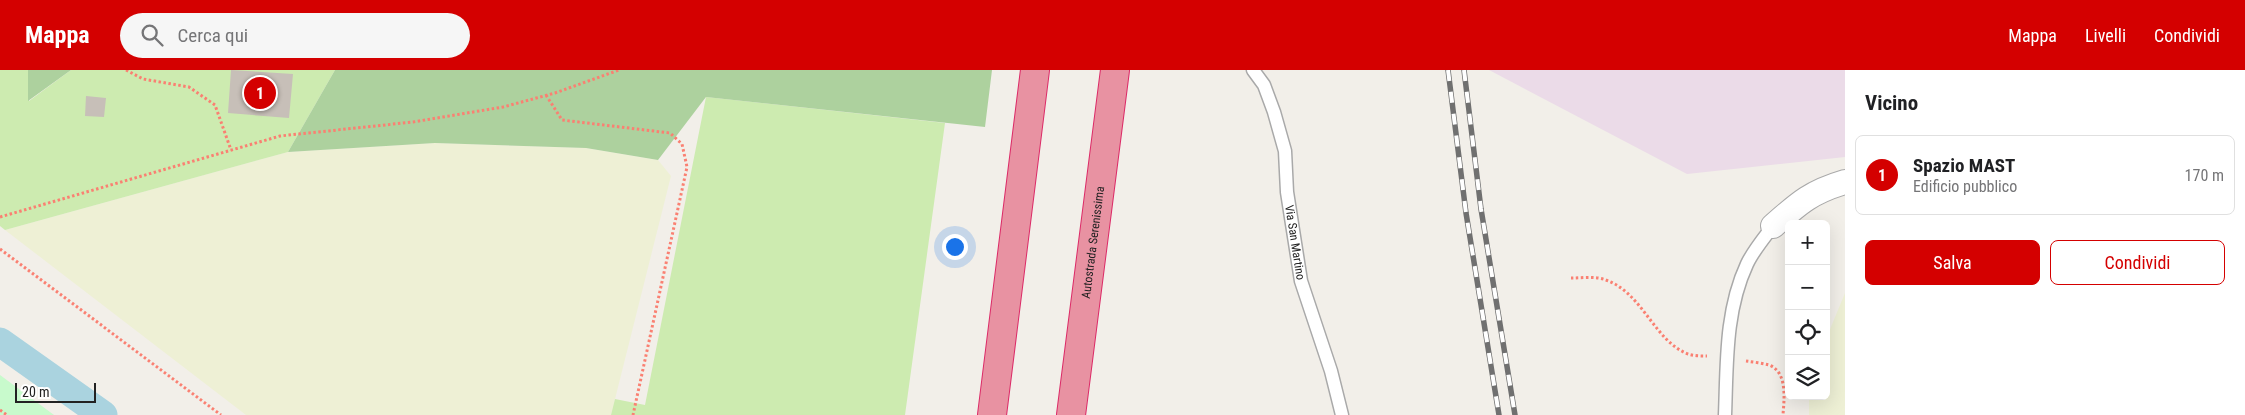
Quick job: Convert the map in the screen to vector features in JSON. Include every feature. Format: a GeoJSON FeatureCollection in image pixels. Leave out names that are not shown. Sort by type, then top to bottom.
{"type":"FeatureCollection","features":[{"type":"Feature","properties":{"kind":"highway"},"geometry":{"type":"LineString","coordinates":[[992,415],[1035,70]]}},
{"type":"Feature","properties":{"kind":"highway","name":"Autostrada Serenissima"},"geometry":{"type":"LineString","coordinates":[[1071,415],[1115,70]]}},
{"type":"Feature","properties":{"kind":"street"},"geometry":{"type":"LineString","coordinates":[[1773,226],[1802,200],[1823,189],[1845,182]]}},
{"type":"Feature","properties":{"kind":"lane","name":"Via San Martino"},"geometry":{"type":"LineString","coordinates":[[1253,70],[1264,85],[1285,151],[1287,192],[1301,280],[1331,372],[1342,415]]}},
{"type":"Feature","properties":{"kind":"lane"},"geometry":{"type":"LineString","coordinates":[[1725,415],[1729,329],[1737,292],[1748,263],[1773,226]]}},
{"type":"Feature","properties":{"kind":"path"},"geometry":{"type":"LineString","coordinates":[[126,70],[143,79],[189,87],[215,105],[231,150]]}},
{"type":"Feature","properties":{"kind":"path"},"geometry":{"type":"LineString","coordinates":[[0,217],[280,136],[413,122],[503,107],[546,95],[619,70]]}},
{"type":"Feature","properties":{"kind":"path"},"geometry":{"type":"LineString","coordinates":[[546,95],[562,120],[670,132],[682,144],[687,167],[633,415]]}},
{"type":"Feature","properties":{"kind":"path"},"geometry":{"type":"LineString","coordinates":[[0,249],[221,415]]}},
{"type":"Feature","properties":{"kind":"path"},"geometry":{"type":"LineString","coordinates":[[1571,278],[1604,279],[1620,286],[1677,349],[1690,355],[1728,357],[1771,366],[1780,376],[1785,390],[1784,415]]}},
{"type":"Feature","properties":{"kind":"path"},"geometry":{"type":"LineString","coordinates":[[0,410],[7,415]]}},
{"type":"Feature","properties":{"kind":"shaded area"},"geometry":{"type":"Polygon","coordinates":[[[1489,70],[1845,70],[1845,157],[1687,174],[1489,70]]]}},
{"type":"Feature","properties":{"kind":"green space"},"geometry":{"type":"Polygon","coordinates":[[[0,70],[28,70],[29,101],[71,70],[335,70],[288,152],[5,230],[0,226],[0,70]]]}},
{"type":"Feature","properties":{"kind":"green space"},"geometry":{"type":"Polygon","coordinates":[[[28,70],[71,70],[28,101],[28,70]]]}},
{"type":"Feature","properties":{"kind":"green space"},"geometry":{"type":"Polygon","coordinates":[[[335,70],[992,70],[985,127],[706,97],[658,160],[586,148],[435,143],[288,152],[335,70]]]}},
{"type":"Feature","properties":{"kind":"green space"},"geometry":{"type":"Polygon","coordinates":[[[706,97],[945,123],[905,415],[611,415],[615,399],[645,405],[706,97]]]}},
{"type":"Feature","properties":{"kind":"green space"},"geometry":{"type":"Polygon","coordinates":[[[435,143],[586,148],[658,160],[671,176],[611,415],[246,415],[5,230],[288,152],[435,143]]]}},
{"type":"Feature","properties":{"kind":"green space"},"geometry":{"type":"Polygon","coordinates":[[[1845,293],[1845,415],[1809,415],[1809,400],[1830,400],[1830,329],[1845,293]]]}},
{"type":"Feature","properties":{"kind":"green space"},"geometry":{"type":"Polygon","coordinates":[[[0,375],[54,415],[0,415],[0,375]]]}},
{"type":"Feature","properties":{"kind":"building"},"geometry":{"type":"Polygon","coordinates":[[[231,70],[293,74],[289,118],[228,113],[231,70]]]}},
{"type":"Feature","properties":{"kind":"building"},"geometry":{"type":"Polygon","coordinates":[[[86,96],[106,98],[104,117],[85,116],[86,96]]]}},
{"type":"Feature","properties":{"kind":"waterway"},"geometry":{"type":"LineString","coordinates":[[0,342],[103,415]]}},
{"type":"Feature","properties":{"kind":"railway"},"geometry":{"type":"LineString","coordinates":[[1448,70],[1466,213],[1499,415]]}},
{"type":"Feature","properties":{"kind":"railway"},"geometry":{"type":"LineString","coordinates":[[1464,70],[1481,209],[1515,415]]}},
{"type":"Feature","properties":{"kind":"place","name":"Spazio MAST"},"geometry":{"type":"Point","coordinates":[260,93]}}]}
